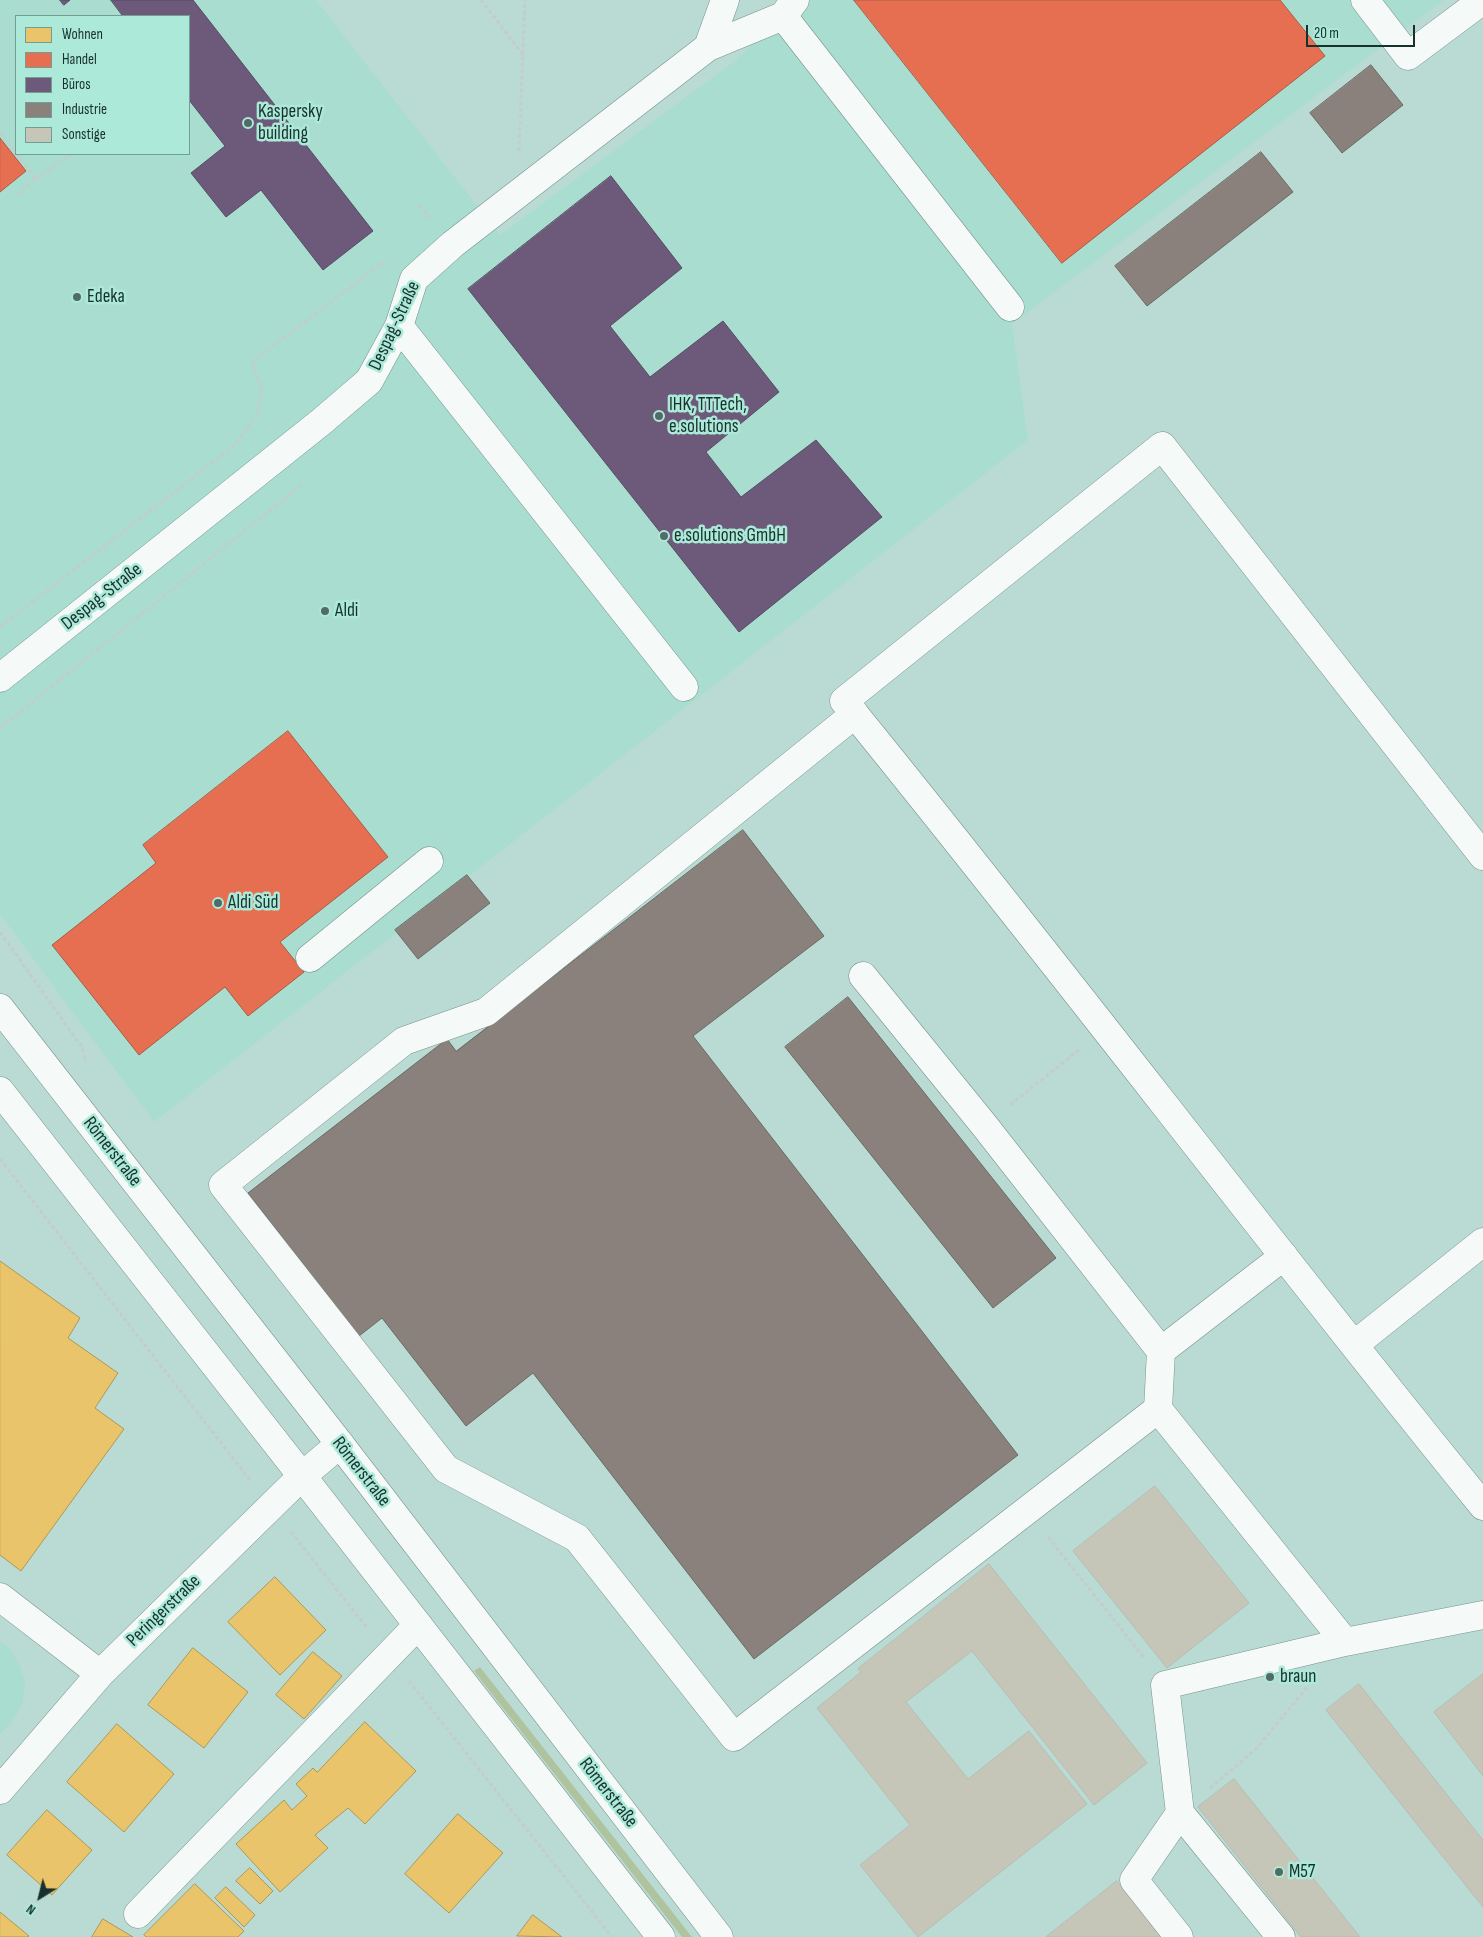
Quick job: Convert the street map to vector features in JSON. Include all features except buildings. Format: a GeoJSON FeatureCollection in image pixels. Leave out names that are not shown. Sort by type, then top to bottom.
{"type":"FeatureCollection","features":[{"type":"Feature","properties":{"kind":"main road"},"geometry":{"type":"LineString","coordinates":[[708,47],[725,0]]}},
{"type":"Feature","properties":{"kind":"main road"},"geometry":{"type":"LineString","coordinates":[[1365,0],[1408,56],[1482,0]]}},
{"type":"Feature","properties":{"kind":"main road"},"geometry":{"type":"LineString","coordinates":[[789,8],[1010,307]]}},
{"type":"Feature","properties":{"kind":"main road","name":"Despag-Straße"},"geometry":{"type":"LineString","coordinates":[[0,678],[321,422],[369,381],[399,326],[414,279],[453,244],[708,47],[789,8]]}},
{"type":"Feature","properties":{"kind":"main road"},"geometry":{"type":"LineString","coordinates":[[399,326],[684,687]]}},
{"type":"Feature","properties":{"kind":"main road"},"geometry":{"type":"LineString","coordinates":[[1483,856],[1162,446],[844,701],[946,826],[1483,1506]]}},
{"type":"Feature","properties":{"kind":"main road"},"geometry":{"type":"LineString","coordinates":[[855,714],[486,1012],[404,1041],[223,1184],[446,1469],[577,1538],[734,1738],[1158,1410]]}},
{"type":"Feature","properties":{"kind":"main road"},"geometry":{"type":"LineString","coordinates":[[310,958],[429,862]]}},
{"type":"Feature","properties":{"kind":"main road"},"geometry":{"type":"LineString","coordinates":[[863,976],[1161,1351],[1158,1410],[1345,1642]]}},
{"type":"Feature","properties":{"kind":"main road","name":"Römerstraße"},"geometry":{"type":"LineString","coordinates":[[0,1008],[340,1444],[719,1937]]}},
{"type":"Feature","properties":{"kind":"main road"},"geometry":{"type":"LineString","coordinates":[[0,1091],[661,1937]]}},
{"type":"Feature","properties":{"kind":"main road"},"geometry":{"type":"LineString","coordinates":[[1354,1345],[1483,1242]]}},
{"type":"Feature","properties":{"kind":"main road"},"geometry":{"type":"LineString","coordinates":[[1161,1351],[1284,1256]]}},
{"type":"Feature","properties":{"kind":"main road","name":"Peringerstraße"},"geometry":{"type":"LineString","coordinates":[[0,1790],[100,1674],[302,1476],[340,1444]]}},
{"type":"Feature","properties":{"kind":"main road"},"geometry":{"type":"LineString","coordinates":[[0,1597],[100,1674]]}},
{"type":"Feature","properties":{"kind":"main road"},"geometry":{"type":"LineString","coordinates":[[1281,1937],[1180,1813],[1165,1685],[1345,1642],[1483,1615]]}},
{"type":"Feature","properties":{"kind":"main road"},"geometry":{"type":"LineString","coordinates":[[138,1914],[418,1625]]}},
{"type":"Feature","properties":{"kind":"main road"},"geometry":{"type":"LineString","coordinates":[[1179,1937],[1134,1880],[1180,1813]]}},
{"type":"Feature","properties":{"kind":"path"},"geometry":{"type":"LineString","coordinates":[[481,0],[523,55]]}},
{"type":"Feature","properties":{"kind":"path"},"geometry":{"type":"LineString","coordinates":[[518,194],[525,0]]}},
{"type":"Feature","properties":{"kind":"path"},"geometry":{"type":"LineString","coordinates":[[0,132],[15,151]]}},
{"type":"Feature","properties":{"kind":"path"},"geometry":{"type":"LineString","coordinates":[[18,155],[36,179]]}},
{"type":"Feature","properties":{"kind":"path"},"geometry":{"type":"LineString","coordinates":[[18,194],[70,155]]}},
{"type":"Feature","properties":{"kind":"path"},"geometry":{"type":"LineString","coordinates":[[0,627],[234,446],[257,416],[262,389],[252,362],[382,264],[414,279]]}},
{"type":"Feature","properties":{"kind":"path"},"geometry":{"type":"LineString","coordinates":[[0,728],[299,488],[302,478]]}},
{"type":"Feature","properties":{"kind":"path"},"geometry":{"type":"LineString","coordinates":[[0,932],[82,1047]]}},
{"type":"Feature","properties":{"kind":"path"},"geometry":{"type":"LineString","coordinates":[[984,1126],[1105,1029]]}},
{"type":"Feature","properties":{"kind":"path"},"geometry":{"type":"LineString","coordinates":[[0,1159],[271,1507],[612,1937]]}},
{"type":"Feature","properties":{"kind":"path"},"geometry":{"type":"LineString","coordinates":[[1027,1510],[1165,1685]]}},
{"type":"Feature","properties":{"kind":"path"},"geometry":{"type":"LineString","coordinates":[[1180,1813],[1256,1749],[1313,1680]]}},
{"type":"Feature","properties":{"kind":"shaded area"},"geometry":{"type":"Polygon","coordinates":[[[0,0],[316,0],[500,235],[732,63],[801,0],[1444,0],[1012,324],[1028,440],[154,1122],[0,914],[0,0]]]}},
{"type":"Feature","properties":{"kind":"shaded area"},"geometry":{"type":"Polygon","coordinates":[[[0,1641],[10,1649],[20,1665],[25,1683],[23,1701],[15,1718],[0,1735],[0,1641]]]}},
{"type":"Feature","properties":{"kind":"shaded area"},"geometry":{"type":"Polygon","coordinates":[[[480,1667],[692,1937],[682,1937],[474,1671],[480,1667]]]}},
{"type":"Feature","properties":{"kind":"place","name":"Kaspersky building"},"geometry":{"type":"Point","coordinates":[248,123]}},
{"type":"Feature","properties":{"kind":"place","name":"Edeka"},"geometry":{"type":"Point","coordinates":[77,297]}},
{"type":"Feature","properties":{"kind":"place","name":"IHK, TTTech, e.solutions"},"geometry":{"type":"Point","coordinates":[659,416]}},
{"type":"Feature","properties":{"kind":"place","name":"e.solutions GmbH"},"geometry":{"type":"Point","coordinates":[664,536]}},
{"type":"Feature","properties":{"kind":"place","name":"Aldi"},"geometry":{"type":"Point","coordinates":[325,611]}},
{"type":"Feature","properties":{"kind":"place","name":"Aldi Süd"},"geometry":{"type":"Point","coordinates":[218,903]}},
{"type":"Feature","properties":{"kind":"place","name":"braun"},"geometry":{"type":"Point","coordinates":[1270,1677]}},
{"type":"Feature","properties":{"kind":"place","name":"M57"},"geometry":{"type":"Point","coordinates":[1279,1872]}}]}
